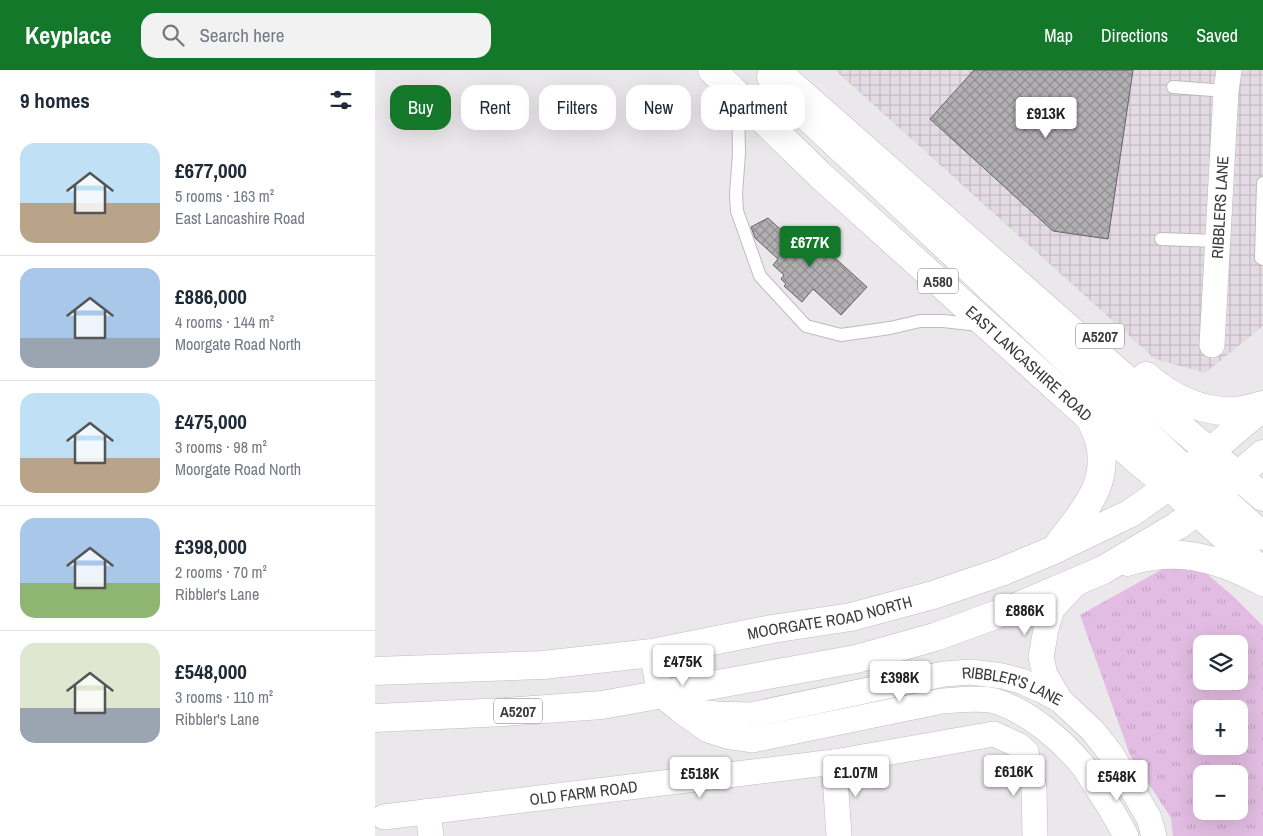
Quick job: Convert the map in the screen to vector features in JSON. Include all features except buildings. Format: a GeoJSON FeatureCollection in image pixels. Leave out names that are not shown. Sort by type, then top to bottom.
{"type":"FeatureCollection","features":[{"type":"Feature","properties":{"kind":"main road","name":"EAST LANCASHIRE ROAD"},"geometry":{"type":"LineString","coordinates":[[712,70],[728,85]]}},
{"type":"Feature","properties":{"kind":"main road"},"geometry":{"type":"LineString","coordinates":[[765,70],[786,98],[1179,479]]}},
{"type":"Feature","properties":{"kind":"main road"},"geometry":{"type":"LineString","coordinates":[[775,70],[1263,497]]}},
{"type":"Feature","properties":{"kind":"main road","name":"EAST LANCASHIRE ROAD"},"geometry":{"type":"LineString","coordinates":[[774,130],[820,175],[1138,461],[1179,479],[1206,503],[1263,572]]}},
{"type":"Feature","properties":{"kind":"main road","name":"A5207"},"geometry":{"type":"LineString","coordinates":[[951,223],[999,250],[1153,382],[1171,395],[1209,410],[1237,411],[1263,406]]}},
{"type":"Feature","properties":{"kind":"main road","name":"A5207"},"geometry":{"type":"LineString","coordinates":[[1179,479],[1263,406]]}},
{"type":"Feature","properties":{"kind":"main road"},"geometry":{"type":"LineString","coordinates":[[1056,549],[1091,501],[1097,487],[1102,458],[1099,440],[1090,418]]}},
{"type":"Feature","properties":{"kind":"main road"},"geometry":{"type":"LineString","coordinates":[[1211,452],[1203,469],[1203,477],[1207,486],[1206,503],[1263,536]]}},
{"type":"Feature","properties":{"kind":"main road","name":"A5207"},"geometry":{"type":"LineString","coordinates":[[1103,570],[1177,526],[1263,454]]}},
{"type":"Feature","properties":{"kind":"main road","name":"MOORGATE ROAD NORTH"},"geometry":{"type":"LineString","coordinates":[[375,671],[543,665],[652,653],[851,617],[933,595],[1001,572],[1056,549],[1131,513],[1179,479]]}},
{"type":"Feature","properties":{"kind":"main road","name":"A5207"},"geometry":{"type":"LineString","coordinates":[[375,718],[505,712],[602,704],[670,702],[856,659],[935,637],[1009,610],[1103,570],[1153,556],[1173,555],[1201,558],[1232,568],[1263,582]]}},
{"type":"Feature","properties":{"kind":"street","name":"RIBBLERS LANE"},"geometry":{"type":"LineString","coordinates":[[1212,345],[1228,81]]}},
{"type":"Feature","properties":{"kind":"street"},"geometry":{"type":"LineString","coordinates":[[1061,700],[1045,675],[1041,657],[1052,609],[1078,581]]}},
{"type":"Feature","properties":{"kind":"street"},"geometry":{"type":"LineString","coordinates":[[652,653],[670,702]]}},
{"type":"Feature","properties":{"kind":"street","name":"RIBBLER'S LANE"},"geometry":{"type":"LineString","coordinates":[[670,702],[717,714],[751,714],[943,674],[971,672],[1002,676],[1041,690],[1061,700],[1093,731],[1112,755],[1149,818],[1154,836]]}},
{"type":"Feature","properties":{"kind":"street","name":"RIBBLER'S LANE"},"geometry":{"type":"LineString","coordinates":[[670,702],[708,730],[731,737],[752,740],[942,702],[972,698],[993,701],[1021,712],[1057,739],[1084,767],[1105,799],[1125,836]]}},
{"type":"Feature","properties":{"kind":"street","name":"OLD FARM ROAD"},"geometry":{"type":"LineString","coordinates":[[384,817],[834,762],[994,734],[1018,745],[1026,752],[1034,788],[1035,836]]}},
{"type":"Feature","properties":{"kind":"street"},"geometry":{"type":"LineString","coordinates":[[834,762],[839,836]]}},
{"type":"Feature","properties":{"kind":"street"},"geometry":{"type":"LineString","coordinates":[[428,812],[431,836]]}},
{"type":"Feature","properties":{"kind":"lane"},"geometry":{"type":"LineString","coordinates":[[1173,87],[1228,81]]}},
{"type":"Feature","properties":{"kind":"lane"},"geometry":{"type":"LineString","coordinates":[[739,130],[737,211],[760,276],[806,326],[841,335],[920,321],[943,321],[987,326]]}},
{"type":"Feature","properties":{"kind":"lane"},"geometry":{"type":"LineString","coordinates":[[1263,183],[1261,258],[1263,259]]}},
{"type":"Feature","properties":{"kind":"lane"},"geometry":{"type":"LineString","coordinates":[[1161,240],[1218,241]]}},
{"type":"Feature","properties":{"kind":"shaded area"},"geometry":{"type":"Polygon","coordinates":[[[835,70],[1263,70],[1263,326],[1205,373],[1155,359],[835,70]]]}},
{"type":"Feature","properties":{"kind":"green space"},"geometry":{"type":"Polygon","coordinates":[[[1186,556],[1234,597],[1263,626],[1263,836],[1173,836],[1171,818],[1130,755],[1080,615],[1186,556]]]}}]}
